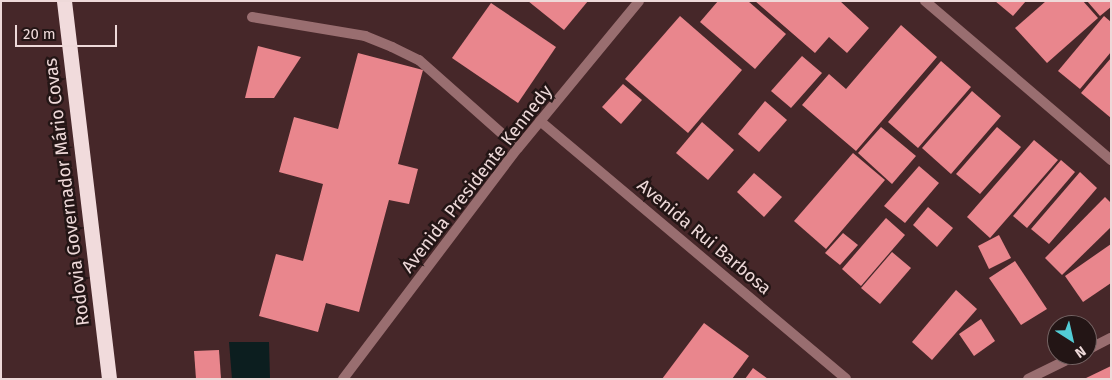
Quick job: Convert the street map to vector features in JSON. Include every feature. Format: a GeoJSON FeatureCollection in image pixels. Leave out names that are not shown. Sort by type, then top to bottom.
{"type":"FeatureCollection","features":[{"type":"Feature","properties":{"kind":"highway","name":"Rodovia Governador Mário Covas"},"geometry":{"type":"LineString","coordinates":[[64,1],[109,379]]}},
{"type":"Feature","properties":{"kind":"street","name":"Avenida Presidente Kennedy"},"geometry":{"type":"LineString","coordinates":[[344,379],[518,148],[639,1]]}},
{"type":"Feature","properties":{"kind":"street"},"geometry":{"type":"LineString","coordinates":[[925,1],[1111,160]]}},
{"type":"Feature","properties":{"kind":"street"},"geometry":{"type":"LineString","coordinates":[[252,17],[365,36],[392,47],[418,60],[518,148]]}},
{"type":"Feature","properties":{"kind":"street","name":"Avenida Rui Barbosa"},"geometry":{"type":"LineString","coordinates":[[540,121],[846,379]]}},
{"type":"Feature","properties":{"kind":"street"},"geometry":{"type":"LineString","coordinates":[[1097,345],[1111,338]]}},
{"type":"Feature","properties":{"kind":"street"},"geometry":{"type":"LineString","coordinates":[[1028,379],[1057,365]]}},
{"type":"Feature","properties":{"kind":"shaded area"},"geometry":{"type":"Polygon","coordinates":[[[229,342],[269,342],[270,379],[232,379],[229,342]]]}},
{"type":"Feature","properties":{"kind":"building"},"geometry":{"type":"Polygon","coordinates":[[[528,1],[588,1],[564,30],[528,1]]]}},
{"type":"Feature","properties":{"kind":"building"},"geometry":{"type":"Polygon","coordinates":[[[718,1],[748,1],[786,34],[755,69],[700,22],[718,1]]]}},
{"type":"Feature","properties":{"kind":"building"},"geometry":{"type":"Polygon","coordinates":[[[755,1],[840,1],[869,28],[847,53],[829,37],[815,53],[755,1]]]}},
{"type":"Feature","properties":{"kind":"building"},"geometry":{"type":"Polygon","coordinates":[[[995,1],[1026,1],[1013,16],[995,1]]]}},
{"type":"Feature","properties":{"kind":"building"},"geometry":{"type":"Polygon","coordinates":[[[1046,1],[1083,1],[1098,18],[1047,63],[1015,28],[1046,1]]]}},
{"type":"Feature","properties":{"kind":"building"},"geometry":{"type":"Polygon","coordinates":[[[1087,1],[1111,1],[1111,7],[1100,16],[1087,1]]]}},
{"type":"Feature","properties":{"kind":"building"},"geometry":{"type":"Polygon","coordinates":[[[491,3],[556,47],[518,103],[452,58],[491,3]]]}},
{"type":"Feature","properties":{"kind":"building"},"geometry":{"type":"Polygon","coordinates":[[[680,16],[742,70],[688,133],[625,79],[680,16]]]}},
{"type":"Feature","properties":{"kind":"building"},"geometry":{"type":"Polygon","coordinates":[[[1104,16],[1111,22],[1111,52],[1080,89],[1058,71],[1104,16]]]}},
{"type":"Feature","properties":{"kind":"building"},"geometry":{"type":"Polygon","coordinates":[[[901,25],[937,57],[856,151],[802,105],[829,74],[846,89],[901,25]]]}},
{"type":"Feature","properties":{"kind":"building"},"geometry":{"type":"Polygon","coordinates":[[[258,46],[301,57],[274,98],[245,98],[258,46]]]}},
{"type":"Feature","properties":{"kind":"building"},"geometry":{"type":"Polygon","coordinates":[[[358,53],[423,70],[398,164],[418,169],[409,204],[389,200],[359,312],[326,303],[318,332],[259,316],[276,254],[303,261],[323,184],[279,172],[294,117],[338,129],[358,53]]]}},
{"type":"Feature","properties":{"kind":"building"},"geometry":{"type":"Polygon","coordinates":[[[802,56],[822,73],[791,108],[771,91],[802,56]]]}},
{"type":"Feature","properties":{"kind":"building"},"geometry":{"type":"Polygon","coordinates":[[[1111,58],[1111,118],[1081,93],[1111,58]]]}},
{"type":"Feature","properties":{"kind":"building"},"geometry":{"type":"Polygon","coordinates":[[[941,61],[971,87],[918,148],[888,122],[941,61]]]}},
{"type":"Feature","properties":{"kind":"building"},"geometry":{"type":"Polygon","coordinates":[[[623,84],[642,100],[621,124],[602,107],[623,84]]]}},
{"type":"Feature","properties":{"kind":"building"},"geometry":{"type":"Polygon","coordinates":[[[972,91],[1001,116],[951,174],[922,148],[972,91]]]}},
{"type":"Feature","properties":{"kind":"building"},"geometry":{"type":"Polygon","coordinates":[[[765,101],[787,120],[759,152],[738,134],[765,101]]]}},
{"type":"Feature","properties":{"kind":"building"},"geometry":{"type":"Polygon","coordinates":[[[702,122],[734,150],[708,180],[676,153],[702,122]]]}},
{"type":"Feature","properties":{"kind":"building"},"geometry":{"type":"Polygon","coordinates":[[[881,127],[916,156],[892,184],[858,153],[881,127]]]}},
{"type":"Feature","properties":{"kind":"building"},"geometry":{"type":"Polygon","coordinates":[[[997,127],[1021,147],[980,194],[956,174],[997,127]]]}},
{"type":"Feature","properties":{"kind":"building"},"geometry":{"type":"Polygon","coordinates":[[[1034,140],[1058,160],[990,238],[967,217],[1034,140]]]}},
{"type":"Feature","properties":{"kind":"building"},"geometry":{"type":"Polygon","coordinates":[[[853,153],[885,180],[826,249],[794,221],[853,153]]]}},
{"type":"Feature","properties":{"kind":"building"},"geometry":{"type":"Polygon","coordinates":[[[1061,160],[1075,172],[1027,228],[1013,216],[1061,160]]]}},
{"type":"Feature","properties":{"kind":"building"},"geometry":{"type":"Polygon","coordinates":[[[919,166],[939,183],[905,223],[884,206],[919,166]]]}},
{"type":"Feature","properties":{"kind":"building"},"geometry":{"type":"Polygon","coordinates":[[[1080,172],[1097,188],[1049,244],[1031,229],[1080,172]]]}},
{"type":"Feature","properties":{"kind":"building"},"geometry":{"type":"Polygon","coordinates":[[[754,173],[782,197],[764,217],[737,192],[754,173]]]}},
{"type":"Feature","properties":{"kind":"building"},"geometry":{"type":"Polygon","coordinates":[[[1105,197],[1111,203],[1111,227],[1062,275],[1045,258],[1105,197]]]}},
{"type":"Feature","properties":{"kind":"building"},"geometry":{"type":"Polygon","coordinates":[[[928,207],[953,228],[937,247],[913,225],[928,207]]]}},
{"type":"Feature","properties":{"kind":"building"},"geometry":{"type":"Polygon","coordinates":[[[886,218],[905,235],[861,286],[842,269],[886,218]]]}},
{"type":"Feature","properties":{"kind":"building"},"geometry":{"type":"Polygon","coordinates":[[[843,233],[858,245],[840,265],[825,253],[843,233]]]}},
{"type":"Feature","properties":{"kind":"building"},"geometry":{"type":"Polygon","coordinates":[[[999,235],[1011,258],[989,269],[978,246],[999,235]]]}},
{"type":"Feature","properties":{"kind":"building"},"geometry":{"type":"Polygon","coordinates":[[[1111,244],[1111,283],[1083,302],[1065,276],[1111,244]]]}},
{"type":"Feature","properties":{"kind":"building"},"geometry":{"type":"Polygon","coordinates":[[[892,252],[911,268],[880,304],[861,288],[892,252]]]}},
{"type":"Feature","properties":{"kind":"building"},"geometry":{"type":"Polygon","coordinates":[[[1015,261],[1047,309],[1021,325],[989,278],[1015,261]]]}},
{"type":"Feature","properties":{"kind":"building"},"geometry":{"type":"Polygon","coordinates":[[[956,290],[977,309],[932,360],[912,342],[956,290]]]}},
{"type":"Feature","properties":{"kind":"building"},"geometry":{"type":"Polygon","coordinates":[[[981,319],[995,341],[974,356],[959,334],[981,319]]]}},
{"type":"Feature","properties":{"kind":"building"},"geometry":{"type":"Polygon","coordinates":[[[704,323],[749,356],[732,379],[662,379],[704,323]]]}},
{"type":"Feature","properties":{"kind":"building"},"geometry":{"type":"Polygon","coordinates":[[[219,350],[221,379],[196,379],[194,351],[219,350]]]}},
{"type":"Feature","properties":{"kind":"building"},"geometry":{"type":"Polygon","coordinates":[[[1111,366],[1111,379],[1084,379],[1111,366]]]}},
{"type":"Feature","properties":{"kind":"building"},"geometry":{"type":"Polygon","coordinates":[[[753,368],[768,379],[745,379],[753,368]]]}}]}
